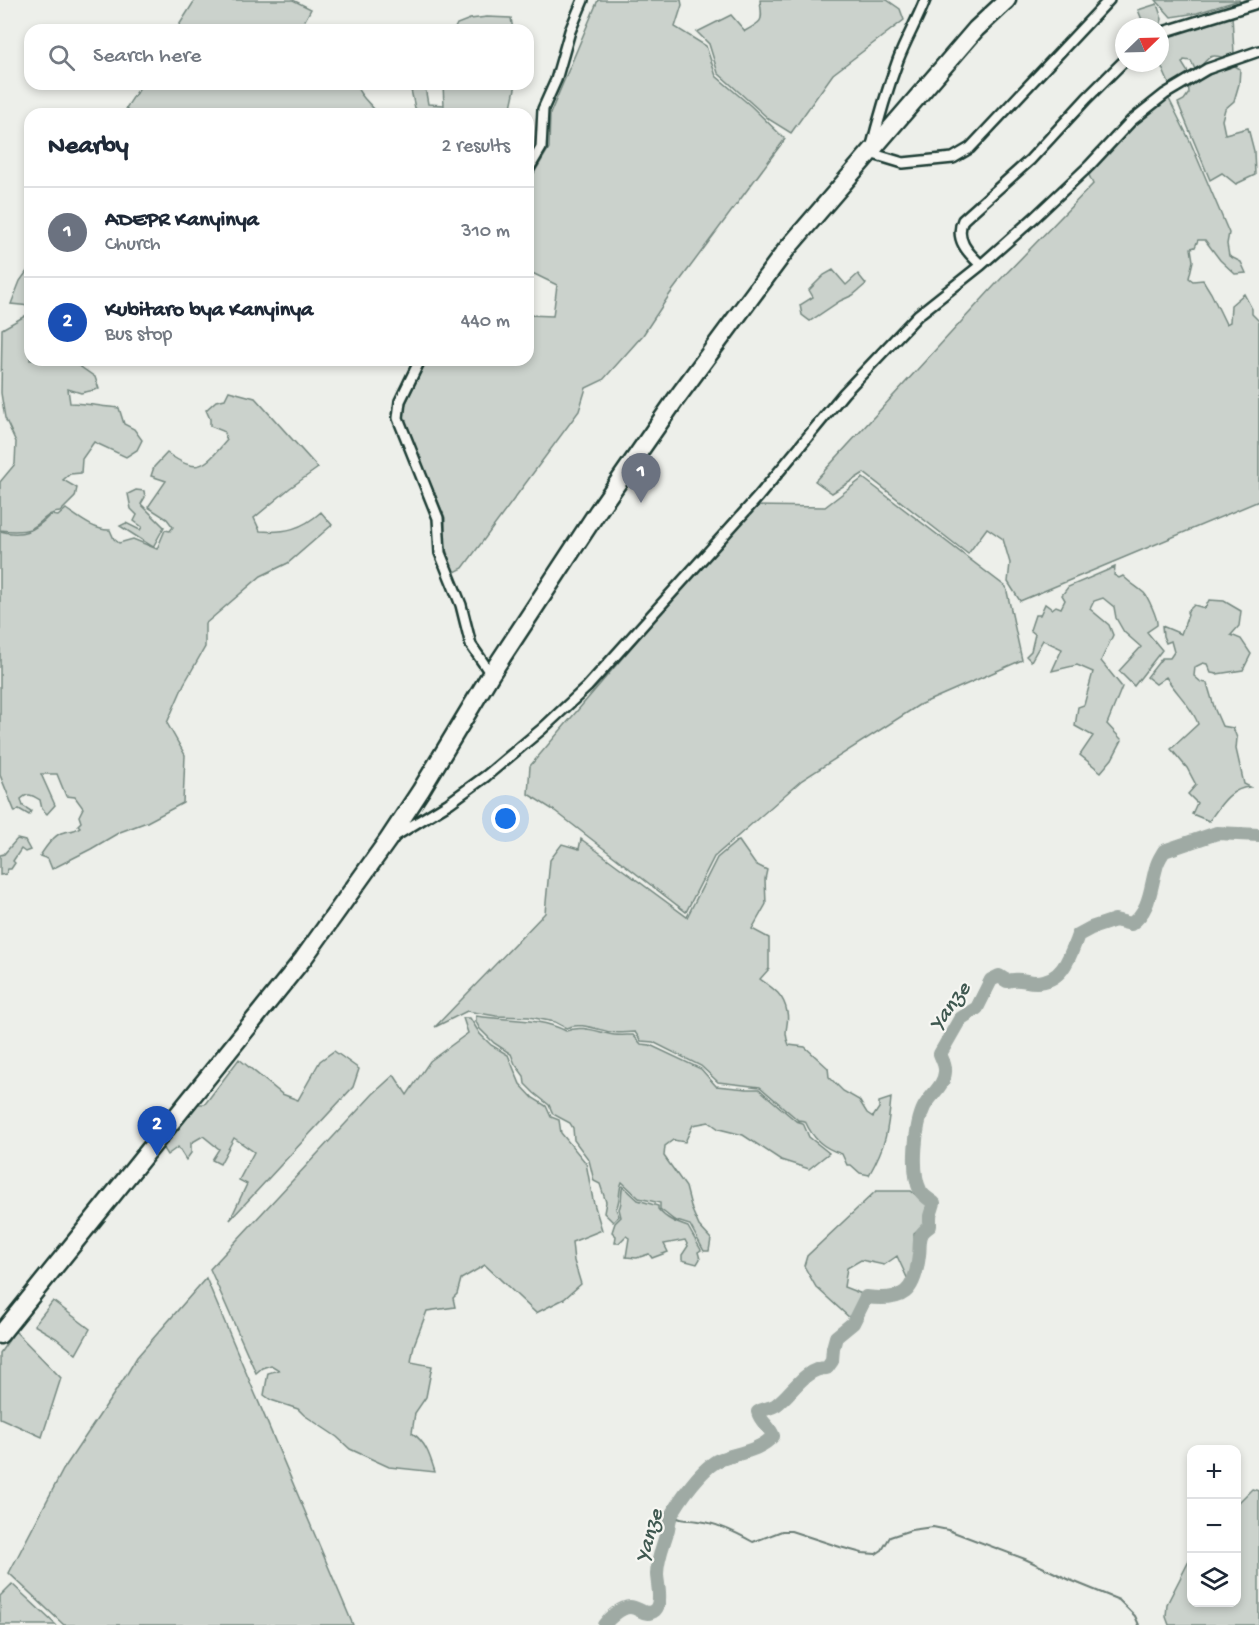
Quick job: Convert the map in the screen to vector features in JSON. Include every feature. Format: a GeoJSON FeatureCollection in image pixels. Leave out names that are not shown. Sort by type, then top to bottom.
{"type":"FeatureCollection","features":[{"type":"Feature","properties":{"kind":"highway"},"geometry":{"type":"LineString","coordinates":[[0,1335],[303,959],[388,840],[491,674],[598,511],[676,399],[786,250],[976,29],[1007,0]]}},
{"type":"Feature","properties":{"kind":"street"},"geometry":{"type":"LineString","coordinates":[[534,160],[541,148],[543,109],[556,80],[570,31],[583,0]]}},
{"type":"Feature","properties":{"kind":"street"},"geometry":{"type":"LineString","coordinates":[[925,0],[917,22],[899,56],[870,153],[903,163],[953,158],[961,155],[977,141],[1109,0]]}},
{"type":"Feature","properties":{"kind":"street"},"geometry":{"type":"LineString","coordinates":[[1169,30],[1259,1]]}},
{"type":"Feature","properties":{"kind":"street"},"geometry":{"type":"LineString","coordinates":[[388,840],[449,803],[486,776],[542,729],[586,687],[758,497],[844,393],[896,336],[938,297],[981,265],[1089,166],[1131,121],[1165,94],[1207,69],[1259,51]]}},
{"type":"Feature","properties":{"kind":"street"},"geometry":{"type":"LineString","coordinates":[[981,265],[970,255],[961,241],[960,228],[963,220],[1030,160],[1115,70]]}},
{"type":"Feature","properties":{"kind":"street"},"geometry":{"type":"LineString","coordinates":[[417,366],[400,401],[398,418],[438,518],[440,553],[461,605],[471,645],[491,674]]}},
{"type":"Feature","properties":{"kind":"shaded area"},"geometry":{"type":"Polygon","coordinates":[[[195,0],[293,0],[311,9],[304,22],[308,24],[180,24],[195,0]]]}},
{"type":"Feature","properties":{"kind":"shaded area"},"geometry":{"type":"Polygon","coordinates":[[[598,0],[681,0],[682,5],[675,27],[706,46],[716,76],[785,139],[670,294],[643,335],[603,380],[586,388],[579,411],[463,568],[453,573],[444,542],[445,518],[401,413],[424,366],[534,366],[534,315],[553,316],[557,285],[534,274],[534,173],[549,148],[550,114],[598,0]]]}},
{"type":"Feature","properties":{"kind":"shaded area"},"geometry":{"type":"Polygon","coordinates":[[[760,0],[887,0],[900,9],[904,20],[833,74],[791,133],[770,120],[718,73],[709,44],[697,32],[731,15],[745,31],[761,19],[760,0]]]}},
{"type":"Feature","properties":{"kind":"shaded area"},"geometry":{"type":"Polygon","coordinates":[[[1156,0],[1240,0],[1197,13],[1171,17],[1156,0]]]}},
{"type":"Feature","properties":{"kind":"shaded area"},"geometry":{"type":"Polygon","coordinates":[[[1157,4],[1162,18],[1141,18],[1138,10],[1157,4]]]}},
{"type":"Feature","properties":{"kind":"shaded area"},"geometry":{"type":"Polygon","coordinates":[[[1232,14],[1234,54],[1225,58],[1214,56],[1208,58],[1196,71],[1191,61],[1184,60],[1182,63],[1189,74],[1170,86],[1164,72],[1169,72],[1169,33],[1232,14]]]}},
{"type":"Feature","properties":{"kind":"shaded area"},"geometry":{"type":"Polygon","coordinates":[[[511,18],[512,24],[457,24],[470,19],[511,18]]]}},
{"type":"Feature","properties":{"kind":"shaded area"},"geometry":{"type":"Polygon","coordinates":[[[1232,64],[1240,69],[1239,84],[1234,101],[1225,109],[1222,120],[1225,134],[1248,128],[1254,151],[1255,175],[1236,184],[1222,173],[1210,180],[1178,103],[1184,100],[1189,93],[1188,82],[1192,79],[1201,79],[1232,64]]]}},
{"type":"Feature","properties":{"kind":"shaded area"},"geometry":{"type":"Polygon","coordinates":[[[138,90],[359,90],[373,108],[126,108],[138,90]]]}},
{"type":"Feature","properties":{"kind":"shaded area"},"geometry":{"type":"Polygon","coordinates":[[[411,90],[426,90],[428,104],[444,105],[443,90],[515,90],[512,108],[444,108],[444,106],[444,108],[415,108],[411,90]]]}},
{"type":"Feature","properties":{"kind":"shaded area"},"geometry":{"type":"Polygon","coordinates":[[[1169,99],[1190,141],[1229,233],[1227,244],[1229,256],[1241,262],[1246,273],[1235,274],[1220,260],[1205,240],[1198,240],[1195,247],[1191,248],[1193,261],[1189,278],[1193,281],[1203,280],[1226,324],[1230,322],[1231,305],[1244,294],[1252,309],[1252,314],[1259,321],[1259,501],[1020,601],[1008,582],[1010,563],[1003,539],[987,528],[968,554],[864,473],[832,493],[815,481],[995,285],[1093,184],[1089,175],[1125,131],[1147,111],[1169,99]]]}},
{"type":"Feature","properties":{"kind":"shaded area"},"geometry":{"type":"Polygon","coordinates":[[[833,270],[846,285],[858,274],[866,284],[853,295],[810,321],[802,315],[800,305],[813,297],[809,290],[824,275],[833,270]]]}},
{"type":"Feature","properties":{"kind":"shaded area"},"geometry":{"type":"Polygon","coordinates":[[[24,275],[24,305],[11,304],[24,275]]]}},
{"type":"Feature","properties":{"kind":"shaded area"},"geometry":{"type":"Polygon","coordinates":[[[24,316],[24,366],[79,366],[95,377],[99,389],[81,393],[68,389],[70,403],[119,408],[124,424],[134,429],[142,440],[137,450],[126,457],[94,442],[82,459],[81,473],[70,474],[63,480],[77,488],[75,497],[60,512],[51,514],[30,529],[19,531],[0,530],[0,482],[15,464],[16,442],[5,418],[1,393],[2,329],[24,316]]]}},
{"type":"Feature","properties":{"kind":"shaded area"},"geometry":{"type":"Polygon","coordinates":[[[229,391],[255,398],[318,468],[254,518],[260,531],[293,529],[321,512],[332,525],[288,563],[261,576],[205,624],[205,647],[184,684],[167,723],[185,755],[183,803],[147,822],[120,832],[52,869],[48,859],[40,856],[58,835],[80,827],[78,825],[81,822],[79,816],[83,808],[75,797],[66,796],[57,774],[41,774],[55,805],[47,814],[42,809],[40,800],[28,795],[21,799],[23,806],[31,811],[29,815],[19,809],[15,812],[0,775],[0,531],[22,533],[28,531],[50,515],[58,516],[66,509],[93,526],[110,530],[114,539],[119,543],[133,539],[157,549],[165,530],[170,531],[173,527],[167,519],[148,507],[166,481],[151,476],[154,467],[167,453],[194,466],[212,457],[227,440],[223,431],[210,426],[206,410],[216,401],[225,399],[229,391]]]}},
{"type":"Feature","properties":{"kind":"shaded area"},"geometry":{"type":"Polygon","coordinates":[[[863,478],[1006,587],[1022,660],[919,705],[802,780],[714,857],[686,912],[555,811],[528,794],[530,766],[752,506],[825,507],[863,478]]]}},
{"type":"Feature","properties":{"kind":"shaded area"},"geometry":{"type":"Polygon","coordinates":[[[136,490],[144,491],[145,497],[141,504],[164,527],[153,547],[120,526],[126,523],[140,530],[142,527],[134,521],[137,515],[131,509],[128,494],[136,490]]]}},
{"type":"Feature","properties":{"kind":"shaded area"},"geometry":{"type":"Polygon","coordinates":[[[1115,567],[1114,575],[1119,578],[1123,576],[1148,599],[1157,625],[1147,632],[1162,650],[1134,686],[1119,671],[1141,647],[1124,632],[1116,618],[1114,607],[1103,598],[1094,601],[1090,609],[1109,625],[1113,635],[1101,661],[1122,687],[1107,724],[1122,740],[1112,759],[1101,772],[1080,755],[1093,736],[1075,726],[1078,707],[1084,705],[1093,672],[1077,665],[1052,671],[1062,649],[1043,640],[1031,661],[1026,656],[1031,651],[1035,634],[1030,630],[1035,615],[1040,615],[1045,604],[1052,609],[1056,606],[1061,608],[1065,600],[1062,595],[1068,587],[1115,567]]]}},
{"type":"Feature","properties":{"kind":"shaded area"},"geometry":{"type":"Polygon","coordinates":[[[1209,600],[1224,601],[1241,611],[1239,626],[1231,635],[1241,639],[1251,654],[1243,670],[1217,674],[1211,673],[1207,664],[1203,663],[1195,667],[1194,676],[1201,682],[1207,683],[1222,726],[1233,728],[1237,738],[1236,749],[1244,784],[1250,787],[1231,794],[1209,821],[1192,814],[1197,803],[1188,794],[1196,785],[1187,768],[1171,749],[1198,724],[1196,718],[1166,677],[1156,684],[1147,677],[1162,658],[1170,658],[1174,652],[1171,641],[1166,643],[1162,626],[1181,634],[1187,612],[1194,605],[1205,608],[1209,600]]]}},
{"type":"Feature","properties":{"kind":"shaded area"},"geometry":{"type":"Polygon","coordinates":[[[17,839],[25,841],[30,850],[25,852],[21,849],[11,869],[8,869],[6,874],[0,875],[0,855],[4,854],[17,839]]]}},
{"type":"Feature","properties":{"kind":"shaded area"},"geometry":{"type":"Polygon","coordinates":[[[581,839],[687,917],[717,858],[736,842],[739,841],[755,864],[767,870],[766,904],[752,929],[769,938],[769,969],[760,979],[781,996],[786,1006],[788,1016],[786,1035],[789,1045],[805,1047],[828,1068],[829,1077],[843,1091],[859,1100],[867,1113],[873,1117],[879,1108],[879,1102],[891,1098],[885,1138],[869,1175],[860,1173],[851,1165],[847,1165],[842,1154],[819,1142],[805,1121],[798,1120],[760,1087],[718,1082],[701,1066],[653,1042],[641,1041],[635,1032],[613,1033],[582,1026],[566,1028],[555,1022],[529,1017],[496,1016],[467,1011],[435,1027],[545,913],[550,860],[562,844],[579,849],[581,839]]]}},
{"type":"Feature","properties":{"kind":"shaded area"},"geometry":{"type":"Polygon","coordinates":[[[476,1016],[534,1021],[566,1031],[582,1029],[615,1035],[633,1035],[641,1044],[650,1045],[701,1069],[716,1086],[759,1089],[796,1121],[803,1123],[809,1137],[829,1153],[809,1169],[781,1160],[743,1135],[719,1129],[709,1122],[693,1125],[685,1142],[673,1140],[665,1146],[664,1156],[686,1187],[699,1226],[711,1239],[709,1251],[704,1251],[690,1225],[674,1220],[660,1209],[660,1203],[639,1198],[622,1182],[616,1209],[619,1216],[613,1222],[604,1213],[606,1202],[600,1184],[594,1181],[589,1160],[574,1140],[570,1123],[553,1114],[549,1105],[525,1084],[524,1076],[511,1054],[494,1043],[480,1029],[476,1016]]]}},
{"type":"Feature","properties":{"kind":"shaded area"},"geometry":{"type":"Polygon","coordinates":[[[463,1018],[470,1018],[480,1034],[491,1045],[508,1055],[520,1084],[533,1098],[546,1106],[551,1117],[559,1120],[561,1133],[586,1163],[602,1230],[572,1242],[574,1261],[581,1284],[564,1299],[536,1313],[485,1265],[461,1279],[457,1294],[453,1298],[455,1307],[427,1311],[414,1345],[411,1362],[432,1366],[426,1397],[415,1413],[412,1433],[424,1445],[435,1472],[389,1467],[350,1449],[298,1409],[271,1400],[264,1395],[268,1373],[279,1370],[271,1365],[256,1373],[210,1269],[373,1094],[394,1075],[407,1095],[430,1061],[468,1033],[463,1018]]]}},
{"type":"Feature","properties":{"kind":"shaded area"},"geometry":{"type":"Polygon","coordinates":[[[334,1051],[359,1069],[353,1087],[230,1220],[247,1184],[239,1180],[254,1152],[234,1138],[220,1164],[212,1160],[219,1149],[203,1136],[191,1143],[191,1153],[186,1160],[178,1147],[167,1155],[160,1144],[195,1104],[205,1104],[239,1059],[282,1094],[298,1100],[320,1061],[334,1051]]]}},
{"type":"Feature","properties":{"kind":"shaded area"},"geometry":{"type":"Polygon","coordinates":[[[623,1186],[638,1200],[658,1206],[658,1209],[668,1218],[688,1227],[701,1250],[698,1252],[700,1259],[697,1264],[682,1260],[682,1255],[688,1246],[685,1240],[664,1244],[668,1252],[652,1258],[649,1254],[637,1258],[626,1257],[629,1238],[626,1236],[619,1243],[615,1243],[616,1236],[612,1232],[615,1223],[621,1217],[619,1209],[623,1186]]]}},
{"type":"Feature","properties":{"kind":"shaded area"},"geometry":{"type":"Polygon","coordinates":[[[876,1191],[911,1191],[927,1204],[924,1224],[914,1233],[915,1255],[909,1282],[897,1256],[884,1265],[861,1260],[847,1268],[844,1287],[862,1294],[851,1319],[816,1287],[804,1266],[807,1256],[876,1191]]]}},
{"type":"Feature","properties":{"kind":"shaded area"},"geometry":{"type":"Polygon","coordinates":[[[206,1278],[353,1625],[64,1625],[9,1573],[63,1470],[137,1357],[206,1278]]]}},
{"type":"Feature","properties":{"kind":"shaded area"},"geometry":{"type":"Polygon","coordinates":[[[53,1301],[90,1329],[76,1354],[56,1338],[34,1325],[53,1301]]]}},
{"type":"Feature","properties":{"kind":"shaded area"},"geometry":{"type":"Polygon","coordinates":[[[15,1331],[61,1378],[42,1437],[0,1418],[0,1353],[15,1331]]]}},
{"type":"Feature","properties":{"kind":"shaded area"},"geometry":{"type":"Polygon","coordinates":[[[1252,1489],[1259,1491],[1259,1625],[1169,1625],[1166,1617],[1167,1604],[1187,1565],[1187,1607],[1241,1607],[1241,1500],[1252,1489]]]}},
{"type":"Feature","properties":{"kind":"shaded area"},"geometry":{"type":"Polygon","coordinates":[[[12,1584],[56,1625],[0,1625],[0,1596],[12,1584]]]}},
{"type":"Feature","properties":{"kind":"waterway","name":"Yanze"},"geometry":{"type":"LineString","coordinates":[[604,1625],[616,1613],[627,1607],[648,1613],[657,1607],[659,1602],[657,1568],[670,1519],[680,1501],[706,1469],[719,1460],[762,1445],[773,1436],[758,1412],[776,1405],[812,1372],[827,1368],[832,1361],[836,1337],[853,1323],[866,1297],[890,1298],[905,1292],[910,1286],[917,1268],[921,1236],[930,1226],[934,1203],[921,1192],[917,1182],[915,1148],[918,1125],[924,1107],[944,1077],[945,1067],[940,1054],[960,1019],[977,1008],[991,980],[999,976],[1007,981],[1015,979],[1036,982],[1053,978],[1064,966],[1078,935],[1115,920],[1131,924],[1146,906],[1157,864],[1164,851],[1217,833],[1259,835]]}},
{"type":"Feature","properties":{"kind":"waterway"},"geometry":{"type":"LineString","coordinates":[[671,1515],[720,1526],[753,1542],[782,1531],[791,1531],[862,1553],[876,1554],[882,1550],[890,1537],[911,1530],[933,1527],[948,1530],[1025,1559],[1119,1600],[1135,1616],[1139,1625]]}},
{"type":"Feature","properties":{"kind":"place","name":"ADEPR Kanyinya"},"geometry":{"type":"Point","coordinates":[641,503]}},
{"type":"Feature","properties":{"kind":"place","name":"Kubitaro bya Kanyinya"},"geometry":{"type":"Point","coordinates":[157,1156]}}]}
